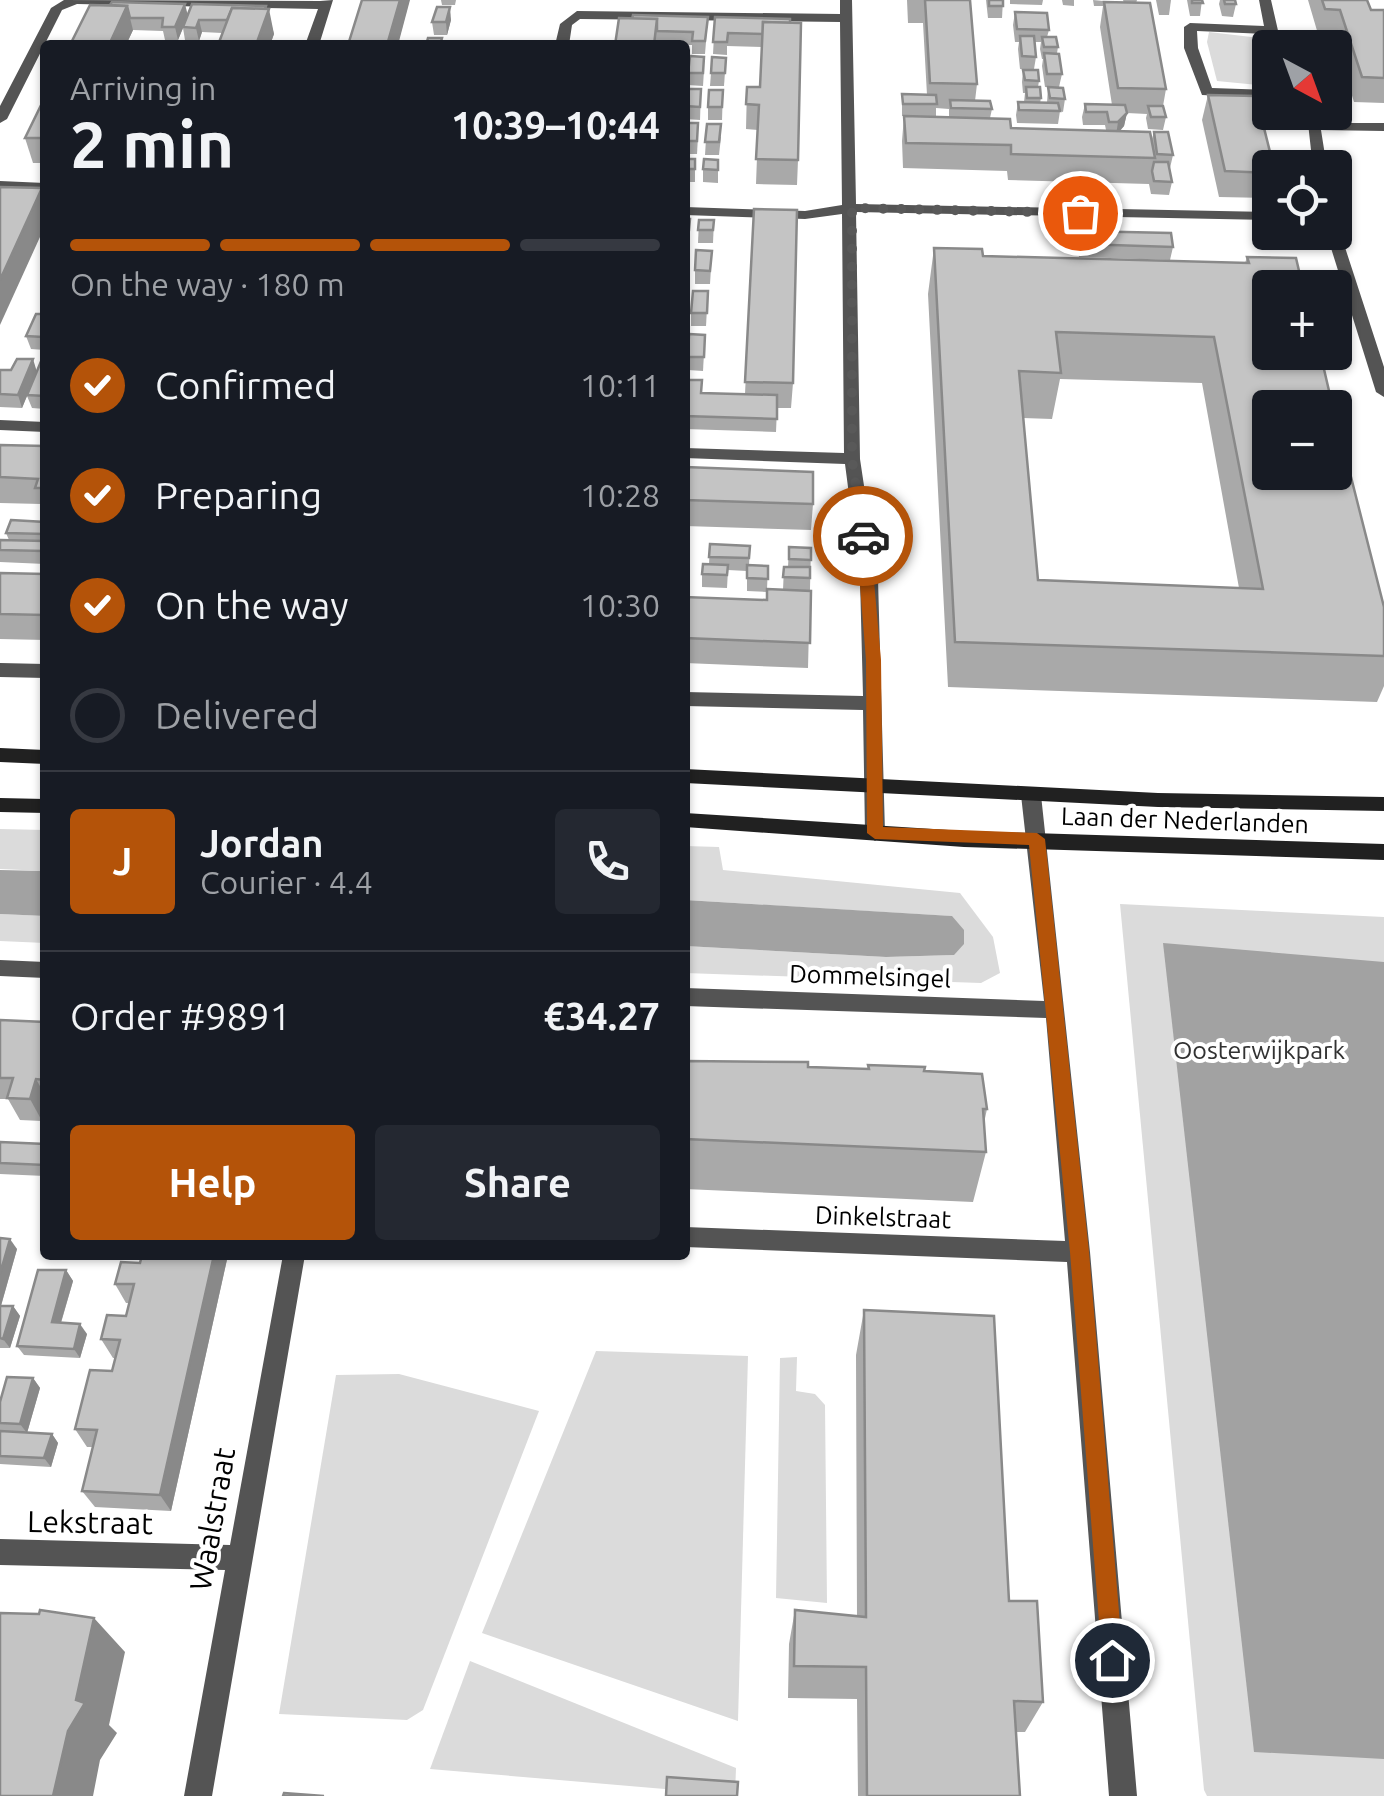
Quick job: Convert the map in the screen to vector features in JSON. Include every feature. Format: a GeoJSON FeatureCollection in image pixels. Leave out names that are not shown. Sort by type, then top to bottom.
{"type":"FeatureCollection","features":[{"type":"Feature","properties":{"kind":"main road"},"geometry":{"type":"LineString","coordinates":[[0,756],[40,757]]}},
{"type":"Feature","properties":{"kind":"main road","name":"Laan der Nederlanden"},"geometry":{"type":"LineString","coordinates":[[690,776],[1031,795],[1384,804]]}},
{"type":"Feature","properties":{"kind":"main road"},"geometry":{"type":"LineString","coordinates":[[0,806],[40,806]]}},
{"type":"Feature","properties":{"kind":"main road","name":"Laan der Nederlanden"},"geometry":{"type":"LineString","coordinates":[[690,820],[875,833],[1384,852]]}},
{"type":"Feature","properties":{"kind":"street"},"geometry":{"type":"LineString","coordinates":[[41,40],[57,8],[75,0],[326,2],[314,40]]}},
{"type":"Feature","properties":{"kind":"street"},"geometry":{"type":"LineString","coordinates":[[846,0],[852,208],[852,459],[869,579],[875,833]]}},
{"type":"Feature","properties":{"kind":"street"},"geometry":{"type":"LineString","coordinates":[[1252,93],[1207,92],[1191,48],[1190,27],[1272,30],[1265,0]]}},
{"type":"Feature","properties":{"kind":"street"},"geometry":{"type":"LineString","coordinates":[[563,40],[566,24],[577,15],[847,18]]}},
{"type":"Feature","properties":{"kind":"street"},"geometry":{"type":"LineString","coordinates":[[0,119],[40,41]]}},
{"type":"Feature","properties":{"kind":"street"},"geometry":{"type":"LineString","coordinates":[[1352,127],[1384,128]]}},
{"type":"Feature","properties":{"kind":"street"},"geometry":{"type":"LineString","coordinates":[[0,185],[40,188]]}},
{"type":"Feature","properties":{"kind":"street"},"geometry":{"type":"LineString","coordinates":[[690,211],[805,214],[852,208],[1252,216]]}},
{"type":"Feature","properties":{"kind":"street"},"geometry":{"type":"LineString","coordinates":[[1339,250],[1384,392]]}},
{"type":"Feature","properties":{"kind":"street"},"geometry":{"type":"LineString","coordinates":[[0,425],[40,427]]}},
{"type":"Feature","properties":{"kind":"street"},"geometry":{"type":"LineString","coordinates":[[690,453],[852,459]]}},
{"type":"Feature","properties":{"kind":"street"},"geometry":{"type":"LineString","coordinates":[[0,670],[40,671]]}},
{"type":"Feature","properties":{"kind":"street"},"geometry":{"type":"LineString","coordinates":[[690,699],[873,703]]}},
{"type":"Feature","properties":{"kind":"street"},"geometry":{"type":"LineString","coordinates":[[1031,795],[1079,1252],[1123,1796]]}},
{"type":"Feature","properties":{"kind":"street"},"geometry":{"type":"LineString","coordinates":[[0,968],[40,970]]}},
{"type":"Feature","properties":{"kind":"street","name":"Dommelsingel"},"geometry":{"type":"LineString","coordinates":[[690,997],[1054,1010]]}},
{"type":"Feature","properties":{"kind":"street","name":"Dinkelstraat"},"geometry":{"type":"LineString","coordinates":[[690,1237],[1079,1252]]}},
{"type":"Feature","properties":{"kind":"street","name":"Waalstraat"},"geometry":{"type":"LineString","coordinates":[[198,1796],[293,1260]]}},
{"type":"Feature","properties":{"kind":"street","name":"Lekstraat"},"geometry":{"type":"LineString","coordinates":[[0,1552],[238,1558]]}},
{"type":"Feature","properties":{"kind":"green space"},"geometry":{"type":"Polygon","coordinates":[[[1209,32],[1252,37],[1252,84],[1217,81],[1207,42],[1209,32]]]}},
{"type":"Feature","properties":{"kind":"green space"},"geometry":{"type":"Polygon","coordinates":[[[0,829],[40,830],[40,871],[0,869],[0,829]]]}},
{"type":"Feature","properties":{"kind":"green space"},"geometry":{"type":"Polygon","coordinates":[[[690,846],[719,847],[723,870],[960,893],[993,937],[1000,973],[981,983],[690,973],[690,946],[886,957],[954,955],[951,916],[690,900],[690,846]]]}},
{"type":"Feature","properties":{"kind":"green space","name":"Oosterwijkpark"},"geometry":{"type":"Polygon","coordinates":[[[1120,904],[1384,917],[1384,1796],[1207,1796],[1204,1790],[1120,904]]]}},
{"type":"Feature","properties":{"kind":"green space"},"geometry":{"type":"Polygon","coordinates":[[[0,914],[40,916],[40,943],[0,941],[0,914]]]}},
{"type":"Feature","properties":{"kind":"green space"},"geometry":{"type":"Polygon","coordinates":[[[596,1351],[748,1356],[738,1721],[482,1633],[596,1351]]]}},
{"type":"Feature","properties":{"kind":"green space"},"geometry":{"type":"Polygon","coordinates":[[[797,1357],[796,1391],[815,1394],[825,1405],[827,1603],[776,1598],[780,1358],[797,1357]]]}},
{"type":"Feature","properties":{"kind":"green space"},"geometry":{"type":"Polygon","coordinates":[[[399,1374],[539,1411],[423,1710],[407,1720],[279,1714],[336,1375],[399,1374]]]}},
{"type":"Feature","properties":{"kind":"green space"},"geometry":{"type":"Polygon","coordinates":[[[470,1661],[736,1768],[735,1795],[430,1769],[470,1661]]]}},
{"type":"Feature","properties":{"kind":"shaded area"},"geometry":{"type":"Polygon","coordinates":[[[0,870],[40,871],[40,916],[0,914],[0,870]]]}},
{"type":"Feature","properties":{"kind":"shaded area"},"geometry":{"type":"Polygon","coordinates":[[[690,900],[952,916],[964,930],[964,944],[954,955],[886,957],[690,946],[690,900]]]}},
{"type":"Feature","properties":{"kind":"shaded area","name":"Oosterwijkpark"},"geometry":{"type":"Polygon","coordinates":[[[1163,943],[1384,962],[1384,1759],[1254,1752],[1163,943]]]}},
{"type":"Feature","properties":{"kind":"building"},"geometry":{"type":"Polygon","coordinates":[[[362,0],[400,0],[388,40],[350,40],[362,0]]]}},
{"type":"Feature","properties":{"kind":"building"},"geometry":{"type":"Polygon","coordinates":[[[925,0],[970,0],[977,84],[930,83],[925,0]]]}},
{"type":"Feature","properties":{"kind":"building"},"geometry":{"type":"Polygon","coordinates":[[[989,0],[1003,0],[1003,6],[989,6],[989,0]]]}},
{"type":"Feature","properties":{"kind":"building"},"geometry":{"type":"Polygon","coordinates":[[[1322,0],[1367,0],[1371,10],[1384,10],[1384,78],[1362,77],[1352,47],[1352,30],[1347,30],[1340,10],[1325,9],[1322,0]]]}},
{"type":"Feature","properties":{"kind":"building"},"geometry":{"type":"Polygon","coordinates":[[[1104,2],[1150,3],[1166,89],[1118,88],[1104,2]]]}},
{"type":"Feature","properties":{"kind":"building"},"geometry":{"type":"Polygon","coordinates":[[[185,4],[175,27],[162,27],[163,18],[130,18],[127,6],[110,5],[185,4]]]}},
{"type":"Feature","properties":{"kind":"building"},"geometry":{"type":"Polygon","coordinates":[[[192,4],[266,6],[232,8],[227,20],[199,20],[196,28],[183,27],[192,4]]]}},
{"type":"Feature","properties":{"kind":"building"},"geometry":{"type":"Polygon","coordinates":[[[90,5],[127,6],[111,40],[72,40],[90,5]]]}},
{"type":"Feature","properties":{"kind":"building"},"geometry":{"type":"Polygon","coordinates":[[[437,7],[450,7],[446,22],[432,22],[437,7]]]}},
{"type":"Feature","properties":{"kind":"building"},"geometry":{"type":"Polygon","coordinates":[[[232,8],[269,9],[258,40],[220,40],[232,8]]]}},
{"type":"Feature","properties":{"kind":"building"},"geometry":{"type":"Polygon","coordinates":[[[1015,12],[1047,13],[1049,30],[1017,29],[1015,12]]]}},
{"type":"Feature","properties":{"kind":"building"},"geometry":{"type":"Polygon","coordinates":[[[633,15],[708,17],[705,41],[692,41],[693,32],[657,31],[657,19],[632,19],[633,15]]]}},
{"type":"Feature","properties":{"kind":"building"},"geometry":{"type":"Polygon","coordinates":[[[715,17],[790,19],[790,23],[763,22],[763,34],[728,33],[727,42],[713,42],[715,17]]]}},
{"type":"Feature","properties":{"kind":"building"},"geometry":{"type":"Polygon","coordinates":[[[619,18],[657,19],[655,40],[616,40],[619,18]]]}},
{"type":"Feature","properties":{"kind":"building"},"geometry":{"type":"Polygon","coordinates":[[[763,22],[801,23],[798,160],[756,159],[759,105],[746,104],[747,87],[760,87],[763,22]]]}},
{"type":"Feature","properties":{"kind":"building"},"geometry":{"type":"Polygon","coordinates":[[[1020,36],[1034,36],[1036,57],[1022,56],[1020,36]]]}},
{"type":"Feature","properties":{"kind":"building"},"geometry":{"type":"Polygon","coordinates":[[[1042,37],[1056,37],[1058,47],[1044,47],[1042,37]]]}},
{"type":"Feature","properties":{"kind":"building"},"geometry":{"type":"Polygon","coordinates":[[[1044,53],[1059,54],[1062,74],[1047,74],[1044,53]]]}},
{"type":"Feature","properties":{"kind":"building"},"geometry":{"type":"Polygon","coordinates":[[[690,56],[704,57],[703,73],[690,73],[690,56]]]}},
{"type":"Feature","properties":{"kind":"building"},"geometry":{"type":"Polygon","coordinates":[[[712,57],[726,58],[725,73],[711,73],[712,57]]]}},
{"type":"Feature","properties":{"kind":"building"},"geometry":{"type":"Polygon","coordinates":[[[1023,70],[1038,70],[1039,81],[1025,80],[1023,70]]]}},
{"type":"Feature","properties":{"kind":"building"},"geometry":{"type":"Polygon","coordinates":[[[1026,87],[1040,87],[1041,98],[1027,98],[1026,87]]]}},
{"type":"Feature","properties":{"kind":"building"},"geometry":{"type":"Polygon","coordinates":[[[1048,87],[1063,88],[1065,99],[1050,98],[1048,87]]]}},
{"type":"Feature","properties":{"kind":"building"},"geometry":{"type":"Polygon","coordinates":[[[690,89],[701,89],[700,107],[690,106],[690,89]]]}},
{"type":"Feature","properties":{"kind":"building"},"geometry":{"type":"Polygon","coordinates":[[[709,90],[723,90],[722,107],[708,107],[709,90]]]}},
{"type":"Feature","properties":{"kind":"building"},"geometry":{"type":"Polygon","coordinates":[[[902,94],[936,95],[937,104],[903,104],[902,94]]]}},
{"type":"Feature","properties":{"kind":"building"},"geometry":{"type":"Polygon","coordinates":[[[1208,95],[1252,96],[1252,130],[1264,130],[1270,150],[1252,150],[1252,172],[1225,171],[1208,95]]]}},
{"type":"Feature","properties":{"kind":"building"},"geometry":{"type":"Polygon","coordinates":[[[950,100],[990,101],[992,109],[951,108],[950,100]]]}},
{"type":"Feature","properties":{"kind":"building"},"geometry":{"type":"Polygon","coordinates":[[[1018,102],[1058,103],[1060,111],[1019,110],[1018,102]]]}},
{"type":"Feature","properties":{"kind":"building"},"geometry":{"type":"Polygon","coordinates":[[[1085,104],[1125,105],[1127,113],[1118,122],[1109,122],[1107,112],[1086,112],[1085,104]]]}},
{"type":"Feature","properties":{"kind":"building"},"geometry":{"type":"Polygon","coordinates":[[[1148,106],[1163,106],[1166,117],[1151,117],[1148,106]]]}},
{"type":"Feature","properties":{"kind":"building"},"geometry":{"type":"Polygon","coordinates":[[[40,107],[40,138],[25,138],[40,107]]]}},
{"type":"Feature","properties":{"kind":"building"},"geometry":{"type":"Polygon","coordinates":[[[904,116],[1010,119],[1011,128],[1150,132],[1155,158],[1011,154],[1011,145],[906,143],[904,116]]]}},
{"type":"Feature","properties":{"kind":"building"},"geometry":{"type":"Polygon","coordinates":[[[690,123],[698,123],[697,141],[690,141],[690,123]]]}},
{"type":"Feature","properties":{"kind":"building"},"geometry":{"type":"Polygon","coordinates":[[[707,124],[721,124],[719,142],[705,142],[707,124]]]}},
{"type":"Feature","properties":{"kind":"building"},"geometry":{"type":"Polygon","coordinates":[[[1154,132],[1168,132],[1173,155],[1157,154],[1154,132]]]}},
{"type":"Feature","properties":{"kind":"building"},"geometry":{"type":"Polygon","coordinates":[[[704,159],[718,160],[718,170],[703,169],[704,159]]]}},
{"type":"Feature","properties":{"kind":"building"},"geometry":{"type":"Polygon","coordinates":[[[1154,162],[1168,162],[1172,182],[1154,181],[1154,162]]]}},
{"type":"Feature","properties":{"kind":"building"},"geometry":{"type":"Polygon","coordinates":[[[0,187],[40,188],[40,192],[0,280],[0,187]]]}},
{"type":"Feature","properties":{"kind":"building"},"geometry":{"type":"Polygon","coordinates":[[[754,209],[797,210],[793,383],[745,382],[754,209]]]}},
{"type":"Feature","properties":{"kind":"building"},"geometry":{"type":"Polygon","coordinates":[[[699,220],[714,220],[713,230],[698,230],[699,220]]]}},
{"type":"Feature","properties":{"kind":"building"},"geometry":{"type":"Polygon","coordinates":[[[1079,231],[1171,233],[1173,247],[1081,244],[1079,231]]]}},
{"type":"Feature","properties":{"kind":"building"},"geometry":{"type":"Polygon","coordinates":[[[934,248],[982,249],[983,256],[1249,263],[1247,257],[1296,258],[1299,270],[1252,270],[1252,370],[1324,370],[1329,390],[1252,390],[1252,490],[1352,490],[1352,481],[1384,607],[1384,656],[955,642],[934,248]],[[1056,332],[1061,373],[1019,371],[1038,580],[1263,589],[1214,337],[1056,332]]]}},
{"type":"Feature","properties":{"kind":"building"},"geometry":{"type":"Polygon","coordinates":[[[696,250],[712,251],[710,271],[695,270],[696,250]]]}},
{"type":"Feature","properties":{"kind":"building"},"geometry":{"type":"Polygon","coordinates":[[[693,291],[708,291],[707,313],[691,313],[693,291]]]}},
{"type":"Feature","properties":{"kind":"building"},"geometry":{"type":"Polygon","coordinates":[[[36,314],[40,314],[40,337],[26,336],[36,314]]]}},
{"type":"Feature","properties":{"kind":"building"},"geometry":{"type":"Polygon","coordinates":[[[690,334],[705,335],[704,357],[690,357],[690,334]]]}},
{"type":"Feature","properties":{"kind":"building"},"geometry":{"type":"Polygon","coordinates":[[[17,359],[33,359],[18,395],[0,394],[0,370],[11,370],[17,359]]]}},
{"type":"Feature","properties":{"kind":"building"},"geometry":{"type":"Polygon","coordinates":[[[40,364],[40,396],[27,395],[40,364]]]}},
{"type":"Feature","properties":{"kind":"building"},"geometry":{"type":"Polygon","coordinates":[[[690,380],[702,380],[701,393],[777,395],[777,419],[690,416],[690,380]]]}},
{"type":"Feature","properties":{"kind":"building"},"geometry":{"type":"Polygon","coordinates":[[[0,445],[40,446],[40,488],[35,488],[38,479],[0,477],[0,445]]]}},
{"type":"Feature","properties":{"kind":"building"},"geometry":{"type":"Polygon","coordinates":[[[690,467],[813,472],[813,504],[690,500],[690,467]]]}},
{"type":"Feature","properties":{"kind":"building"},"geometry":{"type":"Polygon","coordinates":[[[11,520],[40,522],[40,534],[6,533],[11,520]]]}},
{"type":"Feature","properties":{"kind":"building"},"geometry":{"type":"Polygon","coordinates":[[[0,540],[40,541],[40,551],[0,550],[0,540]]]}},
{"type":"Feature","properties":{"kind":"building"},"geometry":{"type":"Polygon","coordinates":[[[710,544],[750,546],[749,558],[709,557],[710,544]]]}},
{"type":"Feature","properties":{"kind":"building"},"geometry":{"type":"Polygon","coordinates":[[[789,547],[811,548],[811,560],[789,559],[789,547]]]}},
{"type":"Feature","properties":{"kind":"building"},"geometry":{"type":"Polygon","coordinates":[[[703,564],[728,565],[727,575],[702,574],[703,564]]]}},
{"type":"Feature","properties":{"kind":"building"},"geometry":{"type":"Polygon","coordinates":[[[747,565],[768,566],[768,579],[747,578],[747,565]]]}},
{"type":"Feature","properties":{"kind":"building"},"geometry":{"type":"Polygon","coordinates":[[[784,567],[810,567],[810,578],[783,577],[784,567]]]}},
{"type":"Feature","properties":{"kind":"building"},"geometry":{"type":"Polygon","coordinates":[[[0,573],[40,574],[40,615],[0,614],[0,573]]]}},
{"type":"Feature","properties":{"kind":"building"},"geometry":{"type":"Polygon","coordinates":[[[767,589],[811,591],[810,643],[690,638],[690,597],[767,600],[767,589]]]}},
{"type":"Feature","properties":{"kind":"building"},"geometry":{"type":"Polygon","coordinates":[[[0,1020],[40,1022],[40,1079],[36,1079],[30,1099],[7,1098],[13,1078],[0,1078],[0,1020]]]}},
{"type":"Feature","properties":{"kind":"building"},"geometry":{"type":"Polygon","coordinates":[[[690,1061],[808,1062],[808,1067],[869,1069],[868,1065],[925,1067],[924,1071],[982,1074],[987,1109],[983,1109],[986,1152],[690,1139],[690,1061]]]}},
{"type":"Feature","properties":{"kind":"building"},"geometry":{"type":"Polygon","coordinates":[[[0,1142],[40,1144],[40,1165],[0,1163],[0,1142]]]}},
{"type":"Feature","properties":{"kind":"building"},"geometry":{"type":"Polygon","coordinates":[[[0,1238],[10,1239],[0,1274],[0,1238]]]}},
{"type":"Feature","properties":{"kind":"building"},"geometry":{"type":"Polygon","coordinates":[[[213,1260],[160,1495],[82,1491],[97,1430],[75,1429],[90,1370],[112,1371],[120,1340],[101,1339],[107,1315],[126,1316],[134,1284],[115,1284],[121,1262],[213,1260]]]}},
{"type":"Feature","properties":{"kind":"building"},"geometry":{"type":"Polygon","coordinates":[[[38,1270],[66,1270],[52,1322],[80,1324],[74,1349],[17,1346],[38,1270]]]}},
{"type":"Feature","properties":{"kind":"building"},"geometry":{"type":"Polygon","coordinates":[[[0,1306],[13,1306],[3,1339],[0,1338],[0,1306]]]}},
{"type":"Feature","properties":{"kind":"building"},"geometry":{"type":"Polygon","coordinates":[[[864,1310],[994,1316],[1009,1601],[1037,1601],[1043,1702],[1014,1701],[1020,1796],[867,1796],[866,1667],[794,1666],[795,1610],[866,1617],[864,1310]]]}},
{"type":"Feature","properties":{"kind":"building"},"geometry":{"type":"Polygon","coordinates":[[[7,1377],[33,1378],[20,1424],[0,1423],[0,1402],[7,1377]]]}},
{"type":"Feature","properties":{"kind":"building"},"geometry":{"type":"Polygon","coordinates":[[[0,1431],[52,1434],[44,1458],[0,1456],[0,1431]]]}},
{"type":"Feature","properties":{"kind":"building"},"geometry":{"type":"Polygon","coordinates":[[[40,1610],[94,1618],[76,1700],[85,1703],[68,1731],[53,1796],[0,1796],[0,1613],[39,1614],[40,1610]]]}},
{"type":"Feature","properties":{"kind":"building"},"geometry":{"type":"Polygon","coordinates":[[[667,1777],[738,1782],[737,1796],[666,1796],[667,1777]]]}},
{"type":"Feature","properties":{"kind":"way so far"},"geometry":{"type":"LineString","coordinates":[[863,536],[852,459],[852,208],[1080,213]]}},
{"type":"Feature","properties":{"kind":"route"},"geometry":{"type":"LineString","coordinates":[[863,536],[874,660],[875,833],[1037,839],[1079,1252],[1112,1660]]}}]}
